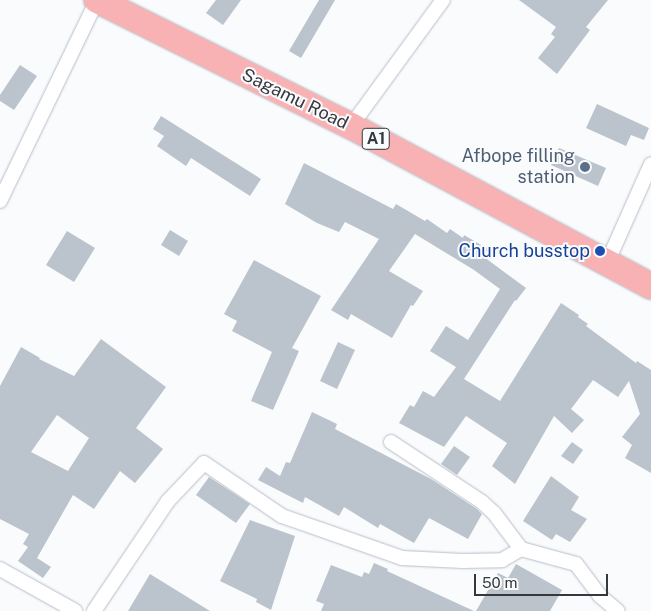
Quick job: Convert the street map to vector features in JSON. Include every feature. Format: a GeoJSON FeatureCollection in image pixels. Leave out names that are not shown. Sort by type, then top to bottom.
{"type":"FeatureCollection","features":[{"type":"Feature","properties":{"kind":"highway","name":"Sagamu Road"},"geometry":{"type":"LineString","coordinates":[[97,0],[351,126],[651,286]]}},
{"type":"Feature","properties":{"kind":"street"},"geometry":{"type":"LineString","coordinates":[[0,201],[97,0]]}},
{"type":"Feature","properties":{"kind":"street"},"geometry":{"type":"LineString","coordinates":[[351,126],[443,0]]}},
{"type":"Feature","properties":{"kind":"street"},"geometry":{"type":"LineString","coordinates":[[607,263],[651,164]]}},
{"type":"Feature","properties":{"kind":"street"},"geometry":{"type":"LineString","coordinates":[[391,442],[482,502],[494,513],[521,549],[576,564],[600,596],[618,611]]}},
{"type":"Feature","properties":{"kind":"street"},"geometry":{"type":"LineString","coordinates":[[94,611],[168,501],[204,464],[282,516],[402,558],[463,561],[502,560],[521,549]]}},
{"type":"Feature","properties":{"kind":"street"},"geometry":{"type":"LineString","coordinates":[[0,569],[75,611]]}},
{"type":"Feature","properties":{"kind":"building"},"geometry":{"type":"Polygon","coordinates":[[[216,0],[241,0],[223,25],[206,13],[216,0]]]}},
{"type":"Feature","properties":{"kind":"building"},"geometry":{"type":"Polygon","coordinates":[[[319,0],[335,0],[301,58],[289,51],[319,0]]]}},
{"type":"Feature","properties":{"kind":"building"},"geometry":{"type":"Polygon","coordinates":[[[519,0],[608,0],[586,27],[590,30],[557,74],[538,58],[555,37],[551,34],[556,27],[519,0]]]}},
{"type":"Feature","properties":{"kind":"building"},"geometry":{"type":"Polygon","coordinates":[[[20,65],[37,76],[14,110],[0,101],[0,95],[20,65]]]}},
{"type":"Feature","properties":{"kind":"building"},"geometry":{"type":"Polygon","coordinates":[[[597,104],[649,128],[644,140],[631,135],[626,146],[586,128],[597,104]]]}},
{"type":"Feature","properties":{"kind":"building"},"geometry":{"type":"Polygon","coordinates":[[[161,116],[261,179],[250,196],[191,158],[186,166],[157,146],[164,136],[153,129],[161,116]]]}},
{"type":"Feature","properties":{"kind":"building"},"geometry":{"type":"Polygon","coordinates":[[[559,148],[606,168],[598,186],[551,165],[559,148]]]}},
{"type":"Feature","properties":{"kind":"building"},"geometry":{"type":"Polygon","coordinates":[[[304,163],[393,209],[396,204],[425,221],[427,219],[447,233],[450,229],[463,238],[464,235],[488,249],[484,257],[526,288],[515,300],[464,379],[500,401],[561,303],[579,315],[578,317],[588,324],[586,326],[636,363],[637,361],[651,370],[651,473],[625,458],[632,445],[622,437],[640,414],[629,381],[618,397],[593,380],[571,409],[584,420],[572,433],[554,416],[515,484],[492,466],[507,443],[466,416],[444,447],[399,423],[410,405],[414,407],[423,391],[434,397],[456,367],[430,351],[446,326],[468,340],[500,289],[474,270],[415,234],[389,271],[423,291],[413,306],[411,305],[392,338],[351,314],[348,320],[331,310],[379,239],[345,222],[339,232],[317,223],[285,204],[304,163]]]}},
{"type":"Feature","properties":{"kind":"building"},"geometry":{"type":"Polygon","coordinates":[[[170,230],[188,241],[179,256],[161,245],[170,230]]]}},
{"type":"Feature","properties":{"kind":"building"},"geometry":{"type":"Polygon","coordinates":[[[67,231],[95,248],[74,282],[46,265],[67,231]]]}},
{"type":"Feature","properties":{"kind":"building"},"geometry":{"type":"Polygon","coordinates":[[[254,260],[321,296],[292,348],[299,351],[273,410],[251,401],[272,352],[232,331],[237,321],[224,314],[254,260]]]}},
{"type":"Feature","properties":{"kind":"building"},"geometry":{"type":"Polygon","coordinates":[[[101,339],[166,387],[136,428],[163,449],[135,483],[120,471],[94,509],[73,495],[37,558],[51,567],[43,578],[18,561],[28,547],[23,544],[29,534],[0,519],[0,386],[21,347],[39,359],[74,376],[101,339]],[[57,415],[31,452],[68,471],[89,438],[57,415]]]}},
{"type":"Feature","properties":{"kind":"building"},"geometry":{"type":"Polygon","coordinates":[[[338,342],[355,350],[337,389],[320,381],[338,342]]]}},
{"type":"Feature","properties":{"kind":"building"},"geometry":{"type":"Polygon","coordinates":[[[312,412],[337,424],[335,429],[431,479],[477,509],[482,514],[468,539],[429,518],[414,543],[380,524],[378,528],[344,507],[339,516],[305,497],[303,503],[258,480],[266,467],[280,476],[286,462],[290,463],[312,412]]]}},
{"type":"Feature","properties":{"kind":"building"},"geometry":{"type":"Polygon","coordinates":[[[572,442],[583,450],[573,464],[561,456],[572,442]]]}},
{"type":"Feature","properties":{"kind":"building"},"geometry":{"type":"Polygon","coordinates":[[[454,446],[470,457],[457,475],[441,464],[454,446]]]}},
{"type":"Feature","properties":{"kind":"building"},"geometry":{"type":"Polygon","coordinates":[[[551,476],[579,497],[571,510],[587,519],[570,542],[556,534],[552,540],[523,521],[551,476]]]}},
{"type":"Feature","properties":{"kind":"building"},"geometry":{"type":"Polygon","coordinates":[[[209,477],[250,504],[236,523],[196,495],[209,477]]]}},
{"type":"Feature","properties":{"kind":"building"},"geometry":{"type":"Polygon","coordinates":[[[250,520],[295,536],[271,610],[256,602],[257,599],[220,581],[250,520]]]}},
{"type":"Feature","properties":{"kind":"building"},"geometry":{"type":"Polygon","coordinates":[[[374,563],[388,569],[387,571],[474,611],[321,611],[324,604],[316,601],[331,565],[362,577],[364,572],[369,574],[374,563]]]}},
{"type":"Feature","properties":{"kind":"building"},"geometry":{"type":"Polygon","coordinates":[[[516,564],[562,590],[550,611],[476,611],[498,573],[508,578],[516,564]]]}},
{"type":"Feature","properties":{"kind":"building"},"geometry":{"type":"Polygon","coordinates":[[[150,574],[210,611],[128,611],[150,574]]]}},
{"type":"Feature","properties":{"kind":"place","name":"Afbope filling station"},"geometry":{"type":"Point","coordinates":[585,167]}},
{"type":"Feature","properties":{"kind":"place","name":"Church busstop"},"geometry":{"type":"Point","coordinates":[600,251]}}]}
